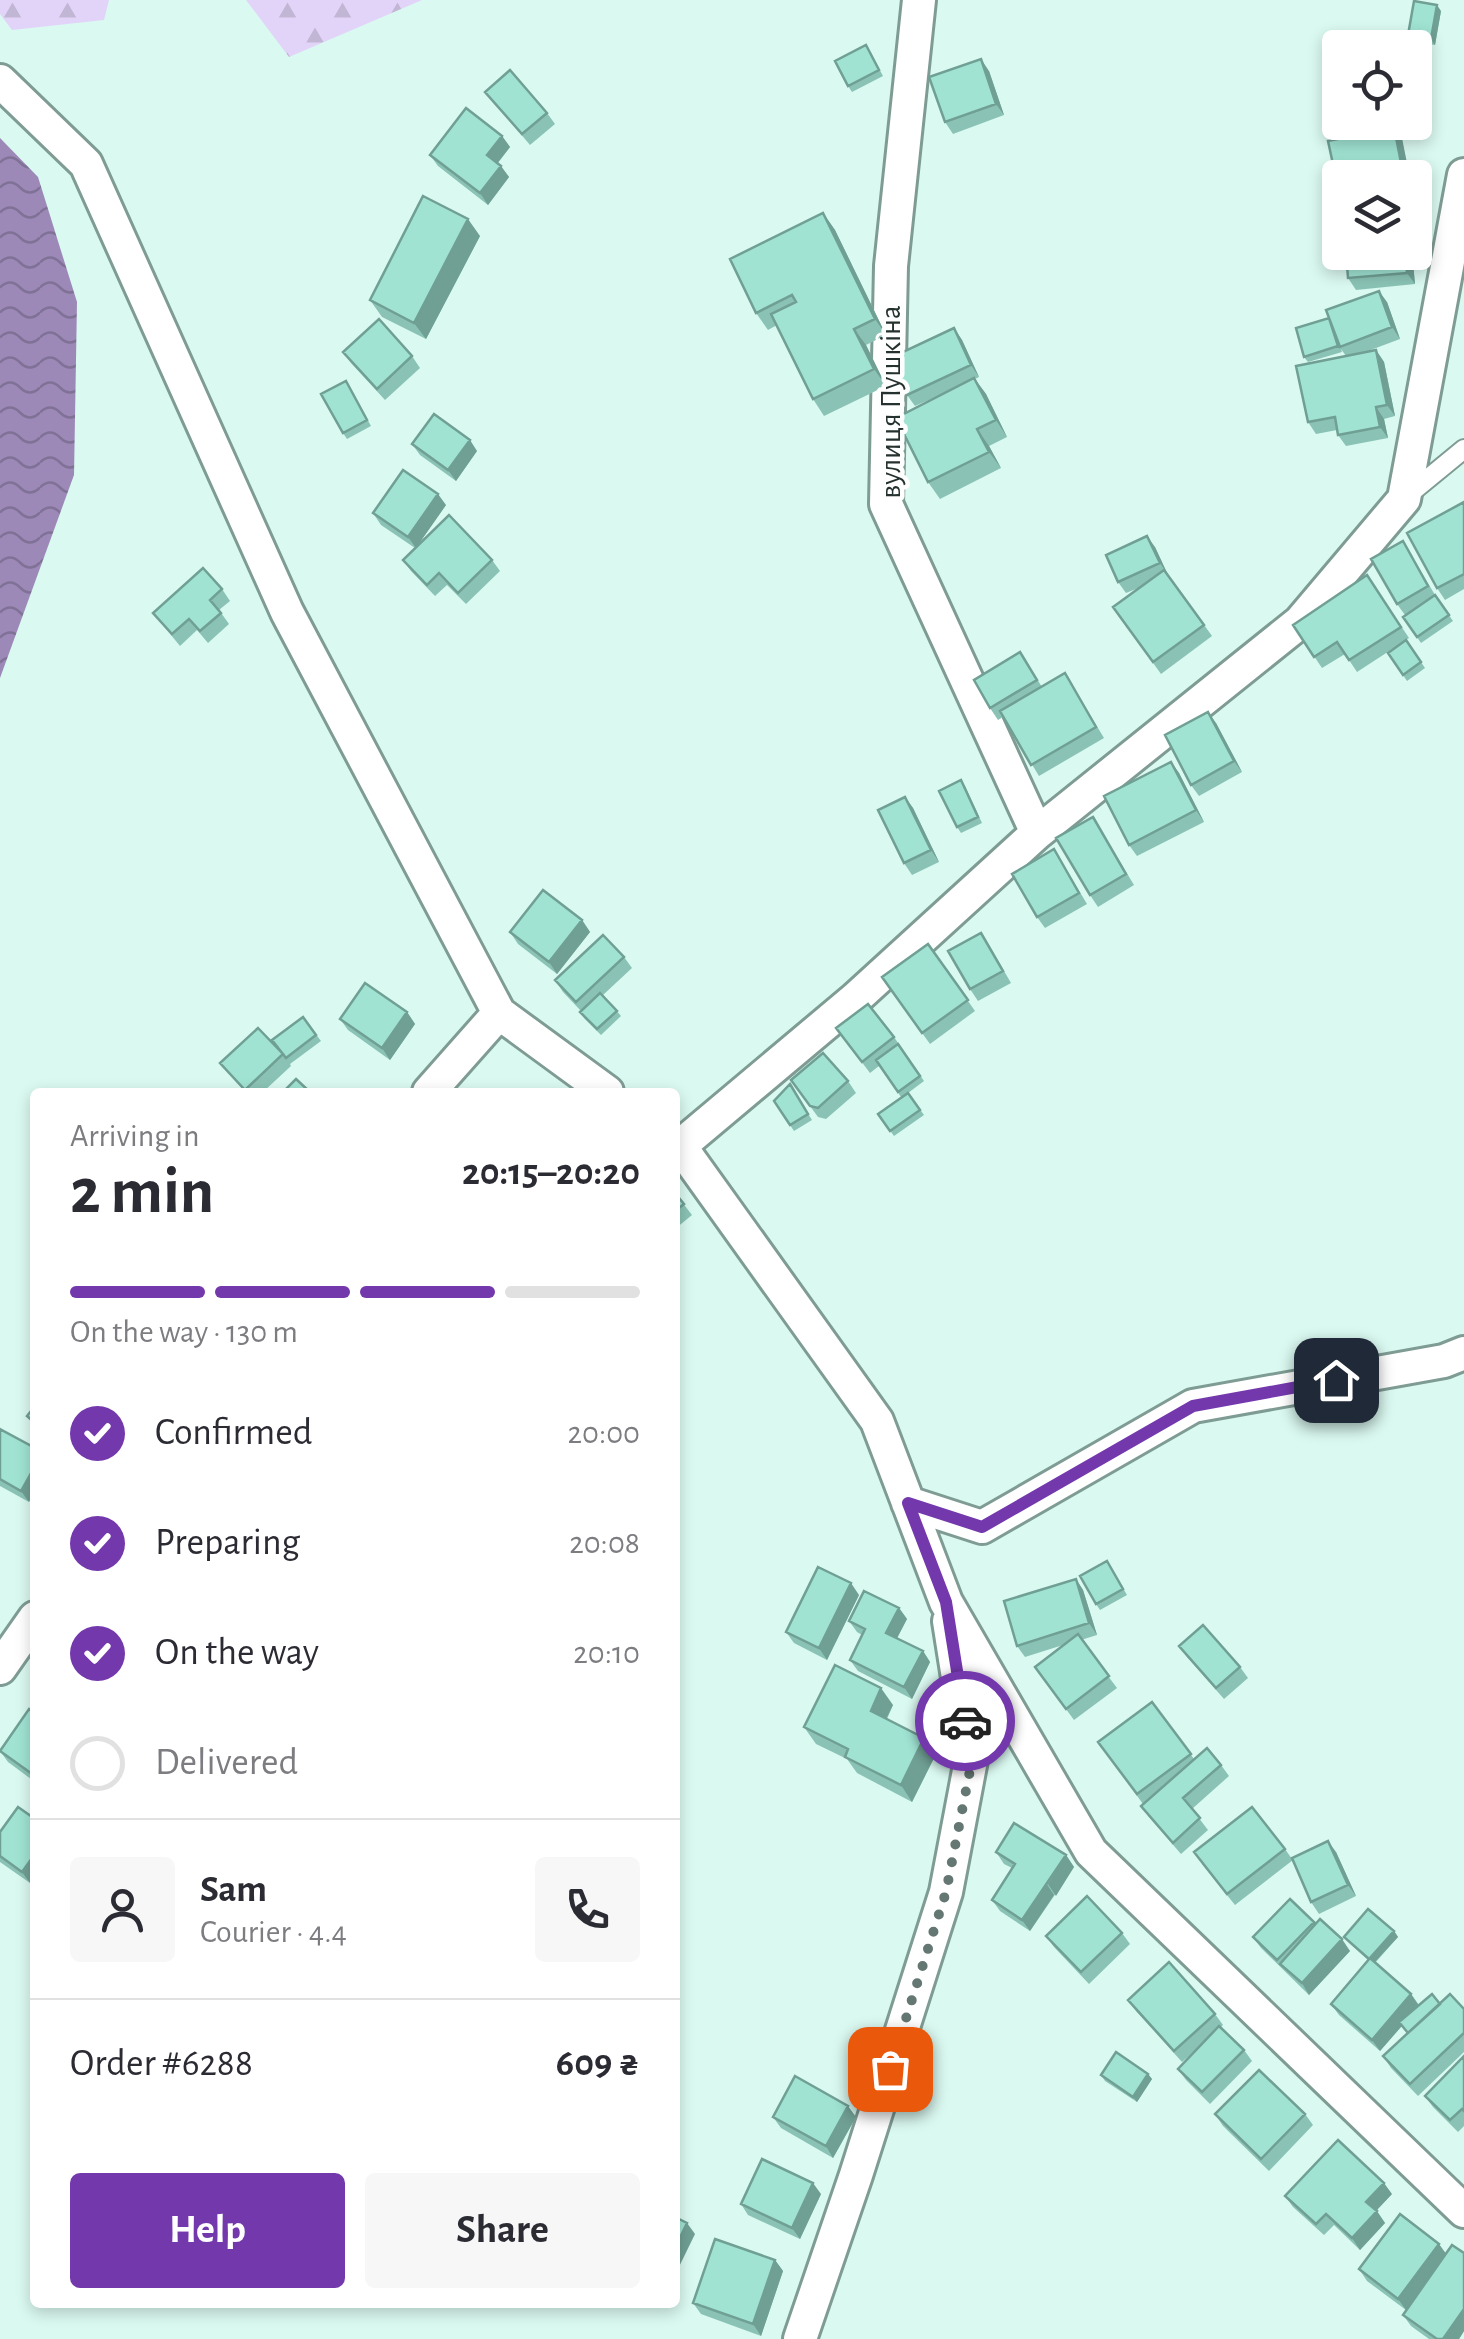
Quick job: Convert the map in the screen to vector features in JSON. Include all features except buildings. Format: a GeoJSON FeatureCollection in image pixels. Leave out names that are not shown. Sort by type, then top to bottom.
{"type":"FeatureCollection","features":[{"type":"Feature","properties":{"kind":"street","name":"вулиця Пушкіна"},"geometry":{"type":"LineString","coordinates":[[919,0],[891,266],[886,504],[1037,833]]}},
{"type":"Feature","properties":{"kind":"street"},"geometry":{"type":"LineString","coordinates":[[0,81],[86,164],[288,612],[499,1012],[602,1088]]}},
{"type":"Feature","properties":{"kind":"street"},"geometry":{"type":"LineString","coordinates":[[680,1142],[856,999],[1037,833],[1300,622],[1404,499],[1464,176]]}},
{"type":"Feature","properties":{"kind":"street"},"geometry":{"type":"LineString","coordinates":[[432,1088],[499,1012]]}},
{"type":"Feature","properties":{"kind":"street"},"geometry":{"type":"LineString","coordinates":[[680,1148],[877,1421],[946,1602],[1091,1852],[1464,2211]]}},
{"type":"Feature","properties":{"kind":"street"},"geometry":{"type":"LineString","coordinates":[[908,1503],[982,1527],[1193,1406],[1444,1361],[1464,1353]]}},
{"type":"Feature","properties":{"kind":"street"},"geometry":{"type":"LineString","coordinates":[[800,2339],[946,1892],[972,1760],[946,1602]]}},
{"type":"Feature","properties":{"kind":"street"},"geometry":{"type":"LineString","coordinates":[[0,1668],[30,1625]]}},
{"type":"Feature","properties":{"kind":"lane"},"geometry":{"type":"LineString","coordinates":[[1404,499],[1464,450]]}},
{"type":"Feature","properties":{"kind":"green space"},"geometry":{"type":"Polygon","coordinates":[[[0,0],[109,0],[104,20],[12,30],[0,14],[0,0]]]}},
{"type":"Feature","properties":{"kind":"green space"},"geometry":{"type":"Polygon","coordinates":[[[246,0],[422,0],[289,57],[246,0]]]}},
{"type":"Feature","properties":{"kind":"water"},"geometry":{"type":"Polygon","coordinates":[[[0,138],[38,177],[77,302],[74,475],[0,678],[0,138]]]}},
{"type":"Feature","properties":{"kind":"way so far"},"geometry":{"type":"LineString","coordinates":[[890,2069],[946,1892],[972,1760],[965,1721]]}},
{"type":"Feature","properties":{"kind":"route"},"geometry":{"type":"LineString","coordinates":[[965,1721],[946,1602],[908,1503],[982,1527],[1193,1406],[1336,1380]]}}]}
